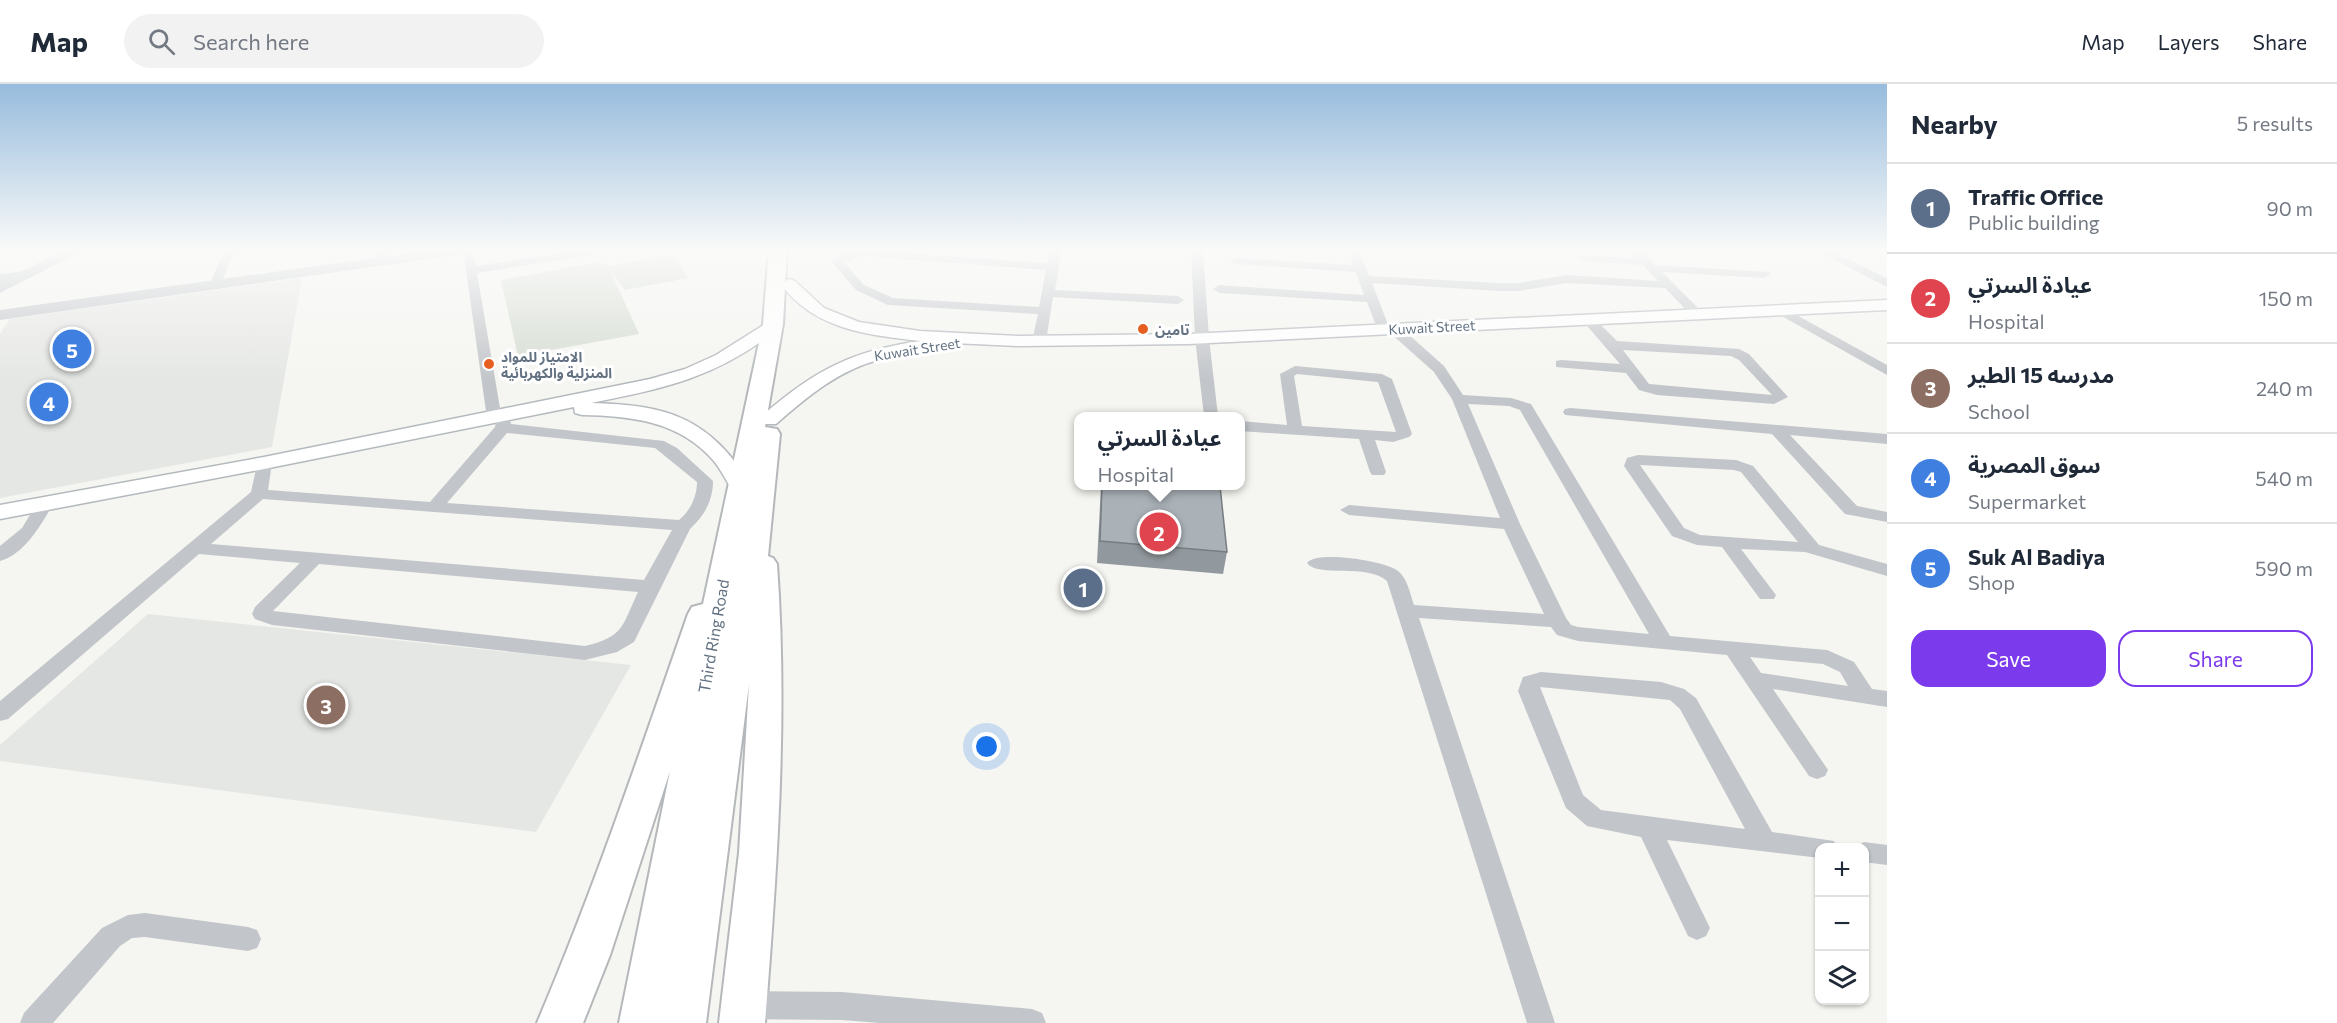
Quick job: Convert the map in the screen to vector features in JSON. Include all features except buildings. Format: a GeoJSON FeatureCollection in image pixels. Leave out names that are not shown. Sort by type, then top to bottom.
{"type":"FeatureCollection","features":[{"type":"Feature","properties":{"kind":"highway","name":"Third Ring Road"},"geometry":{"type":"LineString","coordinates":[[683,1023],[736,658],[743,542],[741,486],[772,324],[774,293]]}},
{"type":"Feature","properties":{"kind":"highway","name":"Third Ring Road"},"geometry":{"type":"LineString","coordinates":[[642,1023],[769,420],[779,367],[788,293]]}},
{"type":"Feature","properties":{"kind":"highway"},"geometry":{"type":"LineString","coordinates":[[742,1014],[759,853],[767,645],[765,580],[743,542]]}},
{"type":"Feature","properties":{"kind":"highway"},"geometry":{"type":"LineString","coordinates":[[560,1023],[589,955],[619,869],[685,664],[743,542]]}},
{"type":"Feature","properties":{"kind":"main road","name":"Kuwait Street"},"geometry":{"type":"LineString","coordinates":[[798,293],[818,312],[856,327],[909,335],[977,340],[1039,341],[1198,342],[1389,329],[1699,316],[1887,305]]}},
{"type":"Feature","properties":{"kind":"main road"},"geometry":{"type":"LineString","coordinates":[[0,512],[506,419],[686,376],[720,363],[772,324]]}},
{"type":"Feature","properties":{"kind":"main road","name":"Kuwait Street"},"geometry":{"type":"LineString","coordinates":[[769,420],[814,381],[855,360],[907,348],[977,340]]}},
{"type":"Feature","properties":{"kind":"main road"},"geometry":{"type":"LineString","coordinates":[[506,419],[603,409],[649,414],[704,439],[720,454],[741,486]]}},
{"type":"Feature","properties":{"kind":"street"},"geometry":{"type":"LineString","coordinates":[[0,315],[159,293]]}},
{"type":"Feature","properties":{"kind":"street"},"geometry":{"type":"LineString","coordinates":[[476,293],[506,419]]}},
{"type":"Feature","properties":{"kind":"street"},"geometry":{"type":"LineString","coordinates":[[867,293],[892,302],[1044,311]]}},
{"type":"Feature","properties":{"kind":"street"},"geometry":{"type":"LineString","coordinates":[[1039,341],[1047,293],[1178,300]]}},
{"type":"Feature","properties":{"kind":"street"},"geometry":{"type":"LineString","coordinates":[[1197,293],[1198,342],[1210,412]]}},
{"type":"Feature","properties":{"kind":"street"},"geometry":{"type":"LineString","coordinates":[[1277,293],[1372,299]]}},
{"type":"Feature","properties":{"kind":"street"},"geometry":{"type":"LineString","coordinates":[[1370,293],[1389,329],[1439,369],[1459,399],[1511,524],[1557,621],[1564,630],[1578,634],[1833,659],[1847,667],[1865,695]]}},
{"type":"Feature","properties":{"kind":"street"},"geometry":{"type":"LineString","coordinates":[[1676,293],[1699,316]]}},
{"type":"Feature","properties":{"kind":"street"},"geometry":{"type":"LineString","coordinates":[[1782,311],[1887,371]]}},
{"type":"Feature","properties":{"kind":"street"},"geometry":{"type":"LineString","coordinates":[[1588,320],[1613,345],[1644,387],[1656,391],[1774,400],[1781,397],[1744,357],[1734,352],[1613,345]]}},
{"type":"Feature","properties":{"kind":"street"},"geometry":{"type":"LineString","coordinates":[[1562,364],[1630,369]]}},
{"type":"Feature","properties":{"kind":"street"},"geometry":{"type":"LineString","coordinates":[[1245,426],[1295,430],[1393,437],[1404,434],[1387,382],[1376,376],[1295,370],[1287,374],[1295,430]]}},
{"type":"Feature","properties":{"kind":"street"},"geometry":{"type":"LineString","coordinates":[[1459,399],[1511,402],[1526,407],[1664,642]]}},
{"type":"Feature","properties":{"kind":"street"},"geometry":{"type":"LineString","coordinates":[[1570,412],[1887,439]]}},
{"type":"Feature","properties":{"kind":"street"},"geometry":{"type":"LineString","coordinates":[[435,507],[506,419]]}},
{"type":"Feature","properties":{"kind":"street"},"geometry":{"type":"LineString","coordinates":[[315,558],[265,607],[261,614],[272,619],[585,653],[610,647],[627,636],[683,526],[696,514],[705,490],[705,481],[671,451],[659,444],[506,419]]}},
{"type":"Feature","properties":{"kind":"street"},"geometry":{"type":"LineString","coordinates":[[1776,429],[1851,510],[1887,517]]}},
{"type":"Feature","properties":{"kind":"street"},"geometry":{"type":"LineString","coordinates":[[1365,435],[1378,472]]}},
{"type":"Feature","properties":{"kind":"street"},"geometry":{"type":"LineString","coordinates":[[1807,547],[1810,542],[1747,469],[1736,465],[1633,461],[1632,466],[1678,532],[1689,538],[1807,547],[1887,570]]}},
{"type":"Feature","properties":{"kind":"street"},"geometry":{"type":"LineString","coordinates":[[0,713],[259,494],[264,463]]}},
{"type":"Feature","properties":{"kind":"street"},"geometry":{"type":"LineString","coordinates":[[259,494],[683,526]]}},
{"type":"Feature","properties":{"kind":"street"},"geometry":{"type":"LineString","coordinates":[[0,555],[29,531],[45,504]]}},
{"type":"Feature","properties":{"kind":"street"},"geometry":{"type":"LineString","coordinates":[[1349,510],[1511,524]]}},
{"type":"Feature","properties":{"kind":"street"},"geometry":{"type":"LineString","coordinates":[[1727,542],[1767,595]]}},
{"type":"Feature","properties":{"kind":"street"},"geometry":{"type":"LineString","coordinates":[[195,548],[650,587]]}},
{"type":"Feature","properties":{"kind":"street"},"geometry":{"type":"LineString","coordinates":[[1316,562],[1377,568],[1389,572],[1396,579],[1541,1023]]}},
{"type":"Feature","properties":{"kind":"street"},"geometry":{"type":"LineString","coordinates":[[1406,611],[1557,621]]}},
{"type":"Feature","properties":{"kind":"street"},"geometry":{"type":"LineString","coordinates":[[1734,649],[1817,770]]}},
{"type":"Feature","properties":{"kind":"street"},"geometry":{"type":"LineString","coordinates":[[1764,840],[1683,699],[1661,690],[1541,679],[1530,682],[1529,691],[1578,807],[1595,819],[1649,828],[1815,847]]}},
{"type":"Feature","properties":{"kind":"street"},"geometry":{"type":"LineString","coordinates":[[1754,679],[1887,699]]}},
{"type":"Feature","properties":{"kind":"street"},"geometry":{"type":"LineString","coordinates":[[1649,828],[1697,928]]}},
{"type":"Feature","properties":{"kind":"street"},"geometry":{"type":"LineString","coordinates":[[1869,853],[1887,855]]}},
{"type":"Feature","properties":{"kind":"street"},"geometry":{"type":"LineString","coordinates":[[34,1023],[111,937],[128,927],[145,925],[248,939]]}},
{"type":"Feature","properties":{"kind":"street"},"geometry":{"type":"LineString","coordinates":[[742,1014],[842,1006],[989,1021],[1032,1023]]}},
{"type":"Feature","properties":{"kind":"shaded area"},"geometry":{"type":"Polygon","coordinates":[[[196,293],[299,293],[272,447],[0,498],[0,334],[10,319],[196,293]]]}},
{"type":"Feature","properties":{"kind":"shaded area"},"geometry":{"type":"Polygon","coordinates":[[[504,293],[620,293],[639,334],[518,356],[504,293]]]}},
{"type":"Feature","properties":{"kind":"shaded area"},"geometry":{"type":"Polygon","coordinates":[[[148,614],[631,665],[536,832],[0,761],[0,745],[148,614]]]}},
{"type":"Feature","properties":{"kind":"place","name":"تامين"},"geometry":{"type":"Point","coordinates":[1143,329]}},
{"type":"Feature","properties":{"kind":"place","name":"Suk Al Badiya"},"geometry":{"type":"Point","coordinates":[72,349]}},
{"type":"Feature","properties":{"kind":"place","name":"الامتياز للمواد المنزلية والكهربائية"},"geometry":{"type":"Point","coordinates":[489,364]}},
{"type":"Feature","properties":{"kind":"place","name":"سوق المصرية"},"geometry":{"type":"Point","coordinates":[49,402]}},
{"type":"Feature","properties":{"kind":"place","name":"عيادة السرتي"},"geometry":{"type":"Point","coordinates":[1159,532]}},
{"type":"Feature","properties":{"kind":"place","name":"Traffic Office"},"geometry":{"type":"Point","coordinates":[1083,588]}},
{"type":"Feature","properties":{"kind":"place","name":"مدرسه 15 الطير"},"geometry":{"type":"Point","coordinates":[326,705]}}]}
